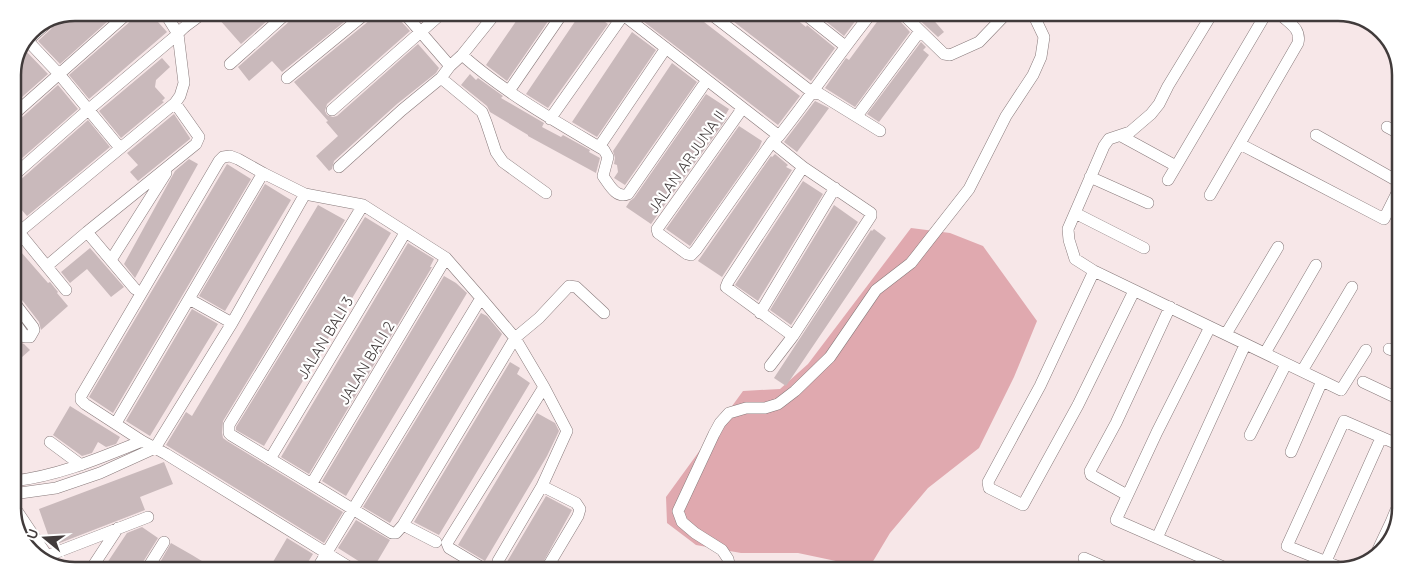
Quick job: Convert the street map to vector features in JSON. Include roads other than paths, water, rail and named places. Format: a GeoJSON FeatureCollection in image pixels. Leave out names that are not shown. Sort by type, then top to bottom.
{"type":"FeatureCollection","features":[{"type":"Feature","properties":{"kind":"street"},"geometry":{"type":"LineString","coordinates":[[21,108],[119,21]]}},
{"type":"Feature","properties":{"kind":"street"},"geometry":{"type":"LineString","coordinates":[[21,226],[175,103],[180,96],[184,83],[180,31],[172,21]]}},
{"type":"Feature","properties":{"kind":"street"},"geometry":{"type":"LineString","coordinates":[[21,169],[193,21]]}},
{"type":"Feature","properties":{"kind":"street"},"geometry":{"type":"LineString","coordinates":[[230,64],[278,21]]}},
{"type":"Feature","properties":{"kind":"street"},"geometry":{"type":"LineString","coordinates":[[287,78],[356,21]]}},
{"type":"Feature","properties":{"kind":"street"},"geometry":{"type":"LineString","coordinates":[[411,21],[450,66]]}},
{"type":"Feature","properties":{"kind":"street"},"geometry":{"type":"LineString","coordinates":[[332,110],[433,21]]}},
{"type":"Feature","properties":{"kind":"street"},"geometry":{"type":"LineString","coordinates":[[339,167],[440,78],[462,55],[489,21]]}},
{"type":"Feature","properties":{"kind":"street"},"geometry":{"type":"LineString","coordinates":[[509,91],[557,21]]}},
{"type":"Feature","properties":{"kind":"street"},"geometry":{"type":"LineString","coordinates":[[550,119],[619,21]]}},
{"type":"Feature","properties":{"kind":"street"},"geometry":{"type":"LineString","coordinates":[[631,21],[742,108],[804,167],[871,213],[871,216],[794,336],[770,366]]}},
{"type":"Feature","properties":{"kind":"street"},"geometry":{"type":"LineString","coordinates":[[720,21],[813,93],[820,94],[880,131]]}},
{"type":"Feature","properties":{"kind":"street"},"geometry":{"type":"LineString","coordinates":[[814,21],[846,46]]}},
{"type":"Feature","properties":{"kind":"street"},"geometry":{"type":"LineString","coordinates":[[776,139],[813,93],[865,21]]}},
{"type":"Feature","properties":{"kind":"street"},"geometry":{"type":"LineString","coordinates":[[910,21],[944,54],[950,55],[979,42],[999,21]]}},
{"type":"Feature","properties":{"kind":"street"},"geometry":{"type":"LineString","coordinates":[[729,562],[722,550],[682,522],[678,511],[720,423],[729,413],[746,408],[765,408],[778,404],[794,392],[830,357],[876,290],[911,262],[969,189],[1006,116],[1033,75],[1041,57],[1044,36],[1036,21]]}},
{"type":"Feature","properties":{"kind":"street"},"geometry":{"type":"LineString","coordinates":[[1208,21],[1155,109],[1144,122],[1130,132],[1109,139],[1106,142],[1068,229],[1069,240],[1075,259],[1134,291],[1341,390],[1366,350]]}},
{"type":"Feature","properties":{"kind":"street"},"geometry":{"type":"LineString","coordinates":[[1168,180],[1262,21]]}},
{"type":"Feature","properties":{"kind":"street"},"geometry":{"type":"LineString","coordinates":[[1210,195],[1298,43],[1300,36],[1298,30],[1288,21]]}},
{"type":"Feature","properties":{"kind":"street"},"geometry":{"type":"LineString","coordinates":[[857,116],[920,31]]}},
{"type":"Feature","properties":{"kind":"street"},"geometry":{"type":"LineString","coordinates":[[30,45],[59,74],[120,148]]}},
{"type":"Feature","properties":{"kind":"street"},"geometry":{"type":"LineString","coordinates":[[599,147],[666,48]]}},
{"type":"Feature","properties":{"kind":"street"},"geometry":{"type":"LineString","coordinates":[[462,55],[550,119],[604,150],[608,157],[603,176],[618,195],[624,196],[628,194],[707,80]]}},
{"type":"Feature","properties":{"kind":"street"},"geometry":{"type":"LineString","coordinates":[[440,78],[482,112],[496,152],[502,162],[546,193]]}},
{"type":"Feature","properties":{"kind":"street"},"geometry":{"type":"LineString","coordinates":[[47,266],[196,144],[199,137],[175,103]]}},
{"type":"Feature","properties":{"kind":"street","name":"JALAN ARJUNA II"},"geometry":{"type":"LineString","coordinates":[[742,108],[657,229],[658,233],[687,254],[691,254],[696,250],[776,139]]}},
{"type":"Feature","properties":{"kind":"street"},"geometry":{"type":"LineString","coordinates":[[1387,127],[1392,130]]}},
{"type":"Feature","properties":{"kind":"street"},"geometry":{"type":"LineString","coordinates":[[1316,135],[1392,178]]}},
{"type":"Feature","properties":{"kind":"street"},"geometry":{"type":"LineString","coordinates":[[1121,136],[1176,166]]}},
{"type":"Feature","properties":{"kind":"street"},"geometry":{"type":"LineString","coordinates":[[1240,144],[1384,219],[1392,203]]}},
{"type":"Feature","properties":{"kind":"street"},"geometry":{"type":"LineString","coordinates":[[341,562],[142,441],[81,400],[81,396],[223,157],[230,156],[238,159],[305,194],[363,205],[446,258],[515,338],[567,430],[542,486],[498,561]]}},
{"type":"Feature","properties":{"kind":"street"},"geometry":{"type":"LineString","coordinates":[[111,260],[170,166]]}},
{"type":"Feature","properties":{"kind":"street"},"geometry":{"type":"LineString","coordinates":[[794,336],[726,287],[804,167]]}},
{"type":"Feature","properties":{"kind":"street"},"geometry":{"type":"LineString","coordinates":[[116,423],[263,173]]}},
{"type":"Feature","properties":{"kind":"street"},"geometry":{"type":"LineString","coordinates":[[1090,176],[1148,203]]}},
{"type":"Feature","properties":{"kind":"street"},"geometry":{"type":"LineString","coordinates":[[760,312],[835,188]]}},
{"type":"Feature","properties":{"kind":"street"},"geometry":{"type":"LineString","coordinates":[[21,493],[56,488],[100,473],[155,448],[232,323],[305,194]]}},
{"type":"Feature","properties":{"kind":"street"},"geometry":{"type":"LineString","coordinates":[[363,205],[229,426],[229,433],[392,533],[396,533],[403,525],[515,338],[539,318],[569,286],[576,286],[604,313]]}},
{"type":"Feature","properties":{"kind":"street"},"geometry":{"type":"LineString","coordinates":[[1075,213],[1144,248]]}},
{"type":"Feature","properties":{"kind":"street"},"geometry":{"type":"LineString","coordinates":[[87,232],[134,289]]}},
{"type":"Feature","properties":{"kind":"street","name":"JALAN BALI 3"},"geometry":{"type":"LineString","coordinates":[[270,458],[405,233]]}},
{"type":"Feature","properties":{"kind":"street"},"geometry":{"type":"LineString","coordinates":[[21,238],[66,290]]}},
{"type":"Feature","properties":{"kind":"street"},"geometry":{"type":"LineString","coordinates":[[1226,334],[1278,247]]}},
{"type":"Feature","properties":{"kind":"street","name":"JALAN BALI 2"},"geometry":{"type":"LineString","coordinates":[[312,483],[446,258]]}},
{"type":"Feature","properties":{"kind":"street"},"geometry":{"type":"LineString","coordinates":[[1265,353],[1316,265]]}},
{"type":"Feature","properties":{"kind":"street"},"geometry":{"type":"LineString","coordinates":[[1094,271],[1040,386],[988,482],[989,488],[1023,505],[1078,405],[1134,291]]}},
{"type":"Feature","properties":{"kind":"street"},"geometry":{"type":"LineString","coordinates":[[1302,371],[1352,287]]}},
{"type":"Feature","properties":{"kind":"street"},"geometry":{"type":"LineString","coordinates":[[321,562],[481,298]]}},
{"type":"Feature","properties":{"kind":"street"},"geometry":{"type":"LineString","coordinates":[[189,299],[232,323]]}},
{"type":"Feature","properties":{"kind":"street"},"geometry":{"type":"LineString","coordinates":[[1127,495],[1090,475],[1090,471],[1116,423],[1170,307]]}},
{"type":"Feature","properties":{"kind":"street"},"geometry":{"type":"LineString","coordinates":[[21,311],[34,330],[30,337],[25,336],[21,331]]}},
{"type":"Feature","properties":{"kind":"street"},"geometry":{"type":"LineString","coordinates":[[1210,327],[1116,520],[1212,562]]}},
{"type":"Feature","properties":{"kind":"street"},"geometry":{"type":"LineString","coordinates":[[1157,538],[1245,345]]}},
{"type":"Feature","properties":{"kind":"street"},"geometry":{"type":"LineString","coordinates":[[1250,435],[1286,364]]}},
{"type":"Feature","properties":{"kind":"street"},"geometry":{"type":"LineString","coordinates":[[1291,452],[1322,381]]}},
{"type":"Feature","properties":{"kind":"street"},"geometry":{"type":"LineString","coordinates":[[1363,382],[1392,396]]}},
{"type":"Feature","properties":{"kind":"street"},"geometry":{"type":"LineString","coordinates":[[472,562],[449,548],[447,543],[544,387]]}},
{"type":"Feature","properties":{"kind":"street"},"geometry":{"type":"LineString","coordinates":[[1317,562],[1287,546],[1344,421],[1392,442]]}},
{"type":"Feature","properties":{"kind":"street"},"geometry":{"type":"LineString","coordinates":[[1326,562],[1382,438]]}},
{"type":"Feature","properties":{"kind":"street"},"geometry":{"type":"LineString","coordinates":[[21,480],[51,474],[81,465],[142,441]]}},
{"type":"Feature","properties":{"kind":"street"},"geometry":{"type":"LineString","coordinates":[[50,442],[81,465]]}},
{"type":"Feature","properties":{"kind":"street"},"geometry":{"type":"LineString","coordinates":[[542,486],[576,503],[580,509],[578,516],[551,562]]}},
{"type":"Feature","properties":{"kind":"street"},"geometry":{"type":"LineString","coordinates":[[57,559],[118,528],[148,517]]}},
{"type":"Feature","properties":{"kind":"street"},"geometry":{"type":"LineString","coordinates":[[22,520],[42,550]]}},
{"type":"Feature","properties":{"kind":"street"},"geometry":{"type":"LineString","coordinates":[[403,525],[436,542]]}},
{"type":"Feature","properties":{"kind":"street"},"geometry":{"type":"LineString","coordinates":[[96,562],[118,528]]}},
{"type":"Feature","properties":{"kind":"street"},"geometry":{"type":"LineString","coordinates":[[155,562],[164,542]]}},
{"type":"Feature","properties":{"kind":"street"},"geometry":{"type":"LineString","coordinates":[[1084,558],[1093,562]]}}]}
